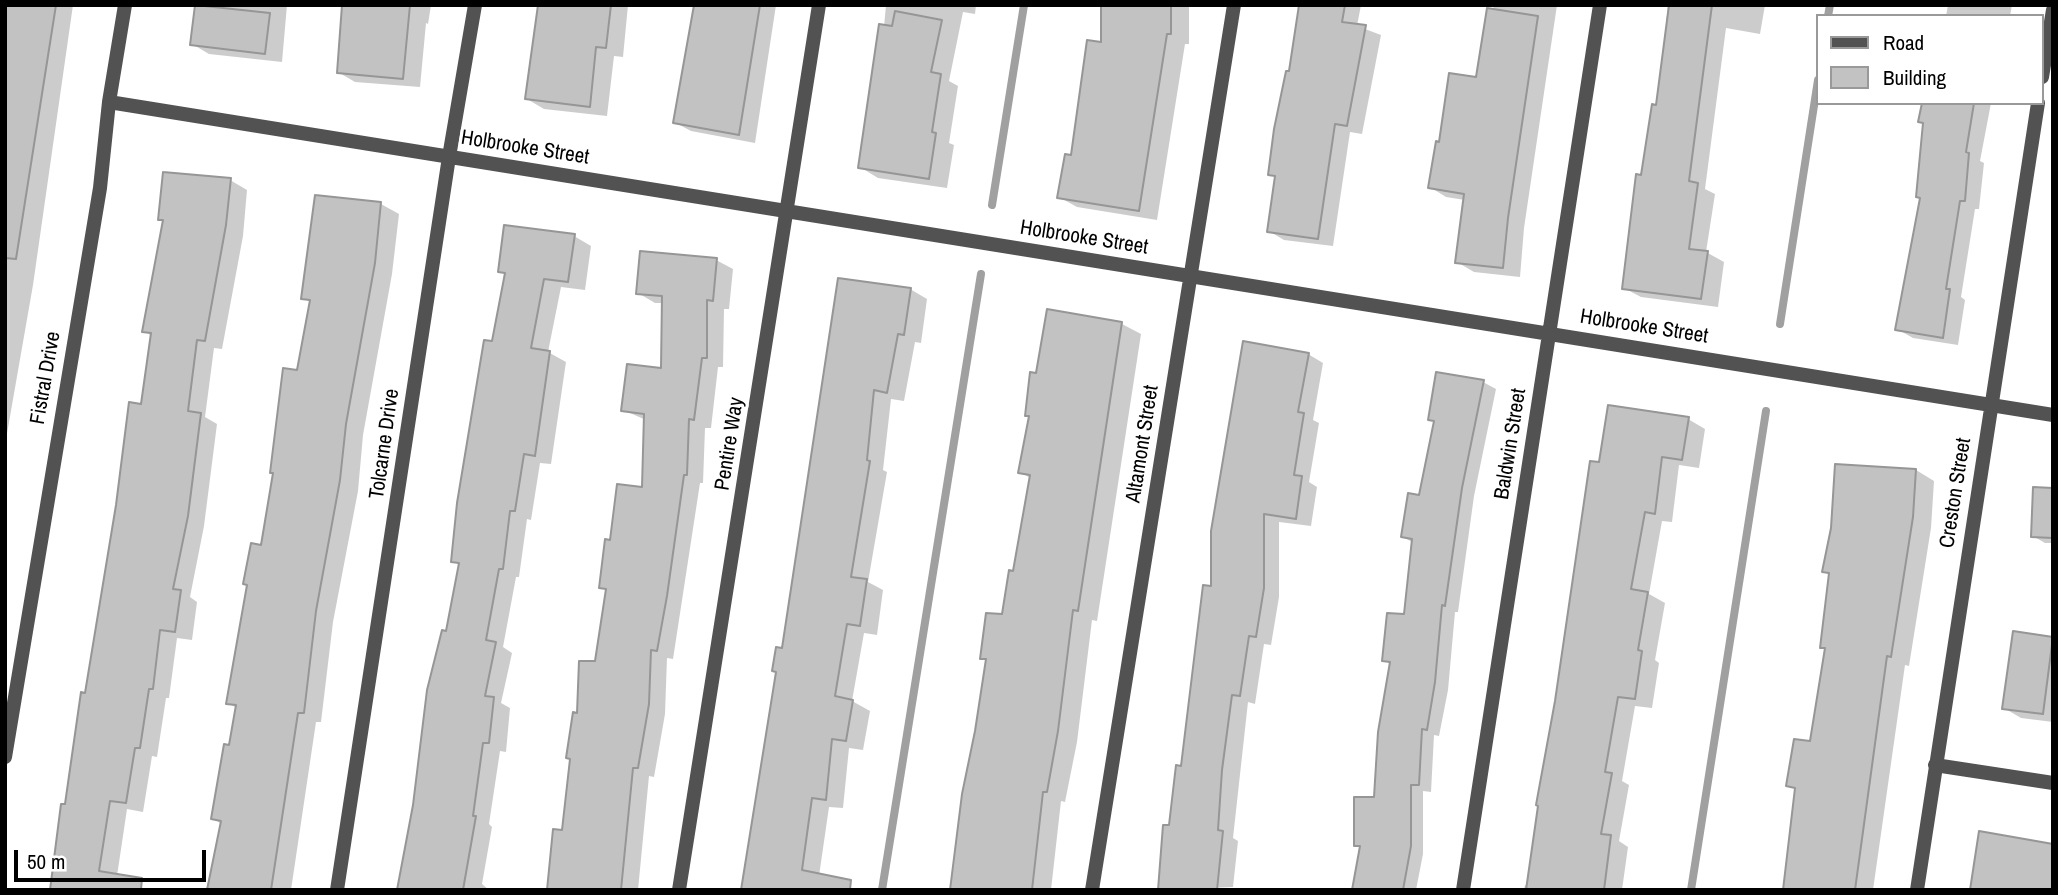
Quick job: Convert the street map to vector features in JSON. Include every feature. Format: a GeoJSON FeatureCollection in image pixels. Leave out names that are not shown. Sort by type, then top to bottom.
{"type":"FeatureCollection","features":[{"type":"Feature","properties":{"kind":"street","name":"Fistral Drive"},"geometry":{"type":"LineString","coordinates":[[5,757],[9,702],[100,188],[109,102],[125,5]]}},
{"type":"Feature","properties":{"kind":"street","name":"Tolcarne Drive"},"geometry":{"type":"LineString","coordinates":[[337,890],[449,157],[475,5]]}},
{"type":"Feature","properties":{"kind":"street","name":"Pentire Way"},"geometry":{"type":"LineString","coordinates":[[679,890],[819,5]]}},
{"type":"Feature","properties":{"kind":"street","name":"Altamont Street"},"geometry":{"type":"LineString","coordinates":[[1092,890],[1234,5]]}},
{"type":"Feature","properties":{"kind":"street","name":"Baldwin Street"},"geometry":{"type":"LineString","coordinates":[[1462,890],[1600,5]]}},
{"type":"Feature","properties":{"kind":"street"},"geometry":{"type":"LineString","coordinates":[[2044,64],[2053,10]]}},
{"type":"Feature","properties":{"kind":"street","name":"Holbrooke Street"},"geometry":{"type":"LineString","coordinates":[[109,102],[2053,415]]}},
{"type":"Feature","properties":{"kind":"street","name":"Creston Street"},"geometry":{"type":"LineString","coordinates":[[1917,890],[2038,105]]}},
{"type":"Feature","properties":{"kind":"street"},"geometry":{"type":"LineString","coordinates":[[1935,765],[2053,783]]}},
{"type":"Feature","properties":{"kind":"building"},"geometry":{"type":"Polygon","coordinates":[[[5,5],[56,5],[16,259],[5,258],[5,5]]]}},
{"type":"Feature","properties":{"kind":"building"},"geometry":{"type":"Polygon","coordinates":[[[195,5],[270,13],[265,54],[190,45],[195,5]]]}},
{"type":"Feature","properties":{"kind":"building"},"geometry":{"type":"Polygon","coordinates":[[[342,5],[410,5],[403,79],[337,73],[342,5]]]}},
{"type":"Feature","properties":{"kind":"building"},"geometry":{"type":"Polygon","coordinates":[[[538,5],[611,5],[606,48],[596,47],[590,107],[525,99],[538,5]]]}},
{"type":"Feature","properties":{"kind":"building"},"geometry":{"type":"Polygon","coordinates":[[[694,5],[760,5],[739,135],[673,123],[694,5]]]}},
{"type":"Feature","properties":{"kind":"building"},"geometry":{"type":"Polygon","coordinates":[[[1101,5],[1171,5],[1171,34],[1167,34],[1139,211],[1057,198],[1065,154],[1071,155],[1087,40],[1101,42],[1101,5]]]}},
{"type":"Feature","properties":{"kind":"building"},"geometry":{"type":"Polygon","coordinates":[[[1299,5],[1345,5],[1342,22],[1366,25],[1347,126],[1335,124],[1318,239],[1267,232],[1275,176],[1268,175],[1274,129],[1286,71],[1289,71],[1299,5]]]}},
{"type":"Feature","properties":{"kind":"building"},"geometry":{"type":"Polygon","coordinates":[[[1669,5],[1712,5],[1689,181],[1698,183],[1689,249],[1708,251],[1701,299],[1622,289],[1636,174],[1641,175],[1652,104],[1656,105],[1669,5]]]}},
{"type":"Feature","properties":{"kind":"building"},"geometry":{"type":"Polygon","coordinates":[[[1487,8],[1538,16],[1503,268],[1455,263],[1464,194],[1428,188],[1436,141],[1439,142],[1449,73],[1476,77],[1487,8]]]}},
{"type":"Feature","properties":{"kind":"building"},"geometry":{"type":"Polygon","coordinates":[[[895,11],[942,20],[931,72],[941,74],[932,132],[936,133],[929,179],[858,168],[879,24],[892,26],[895,11]]]}},
{"type":"Feature","properties":{"kind":"building"},"geometry":{"type":"Polygon","coordinates":[[[1922,105],[1974,105],[1966,152],[1969,153],[1965,201],[1960,201],[1946,289],[1950,289],[1943,338],[1895,330],[1920,198],[1916,197],[1923,123],[1918,122],[1922,105]]]}},
{"type":"Feature","properties":{"kind":"building"},"geometry":{"type":"Polygon","coordinates":[[[163,172],[231,178],[226,225],[205,341],[197,340],[188,411],[201,413],[188,516],[173,589],[181,590],[175,632],[160,630],[153,689],[149,689],[140,748],[135,748],[126,803],[110,801],[99,871],[142,878],[141,890],[50,890],[61,804],[65,804],[81,692],[85,693],[116,505],[129,402],[141,404],[151,333],[142,332],[163,220],[158,220],[163,172]]]}},
{"type":"Feature","properties":{"kind":"building"},"geometry":{"type":"Polygon","coordinates":[[[315,195],[381,202],[375,263],[316,611],[304,713],[298,713],[271,890],[207,890],[221,821],[211,819],[224,744],[229,745],[236,705],[226,704],[247,585],[243,584],[251,543],[261,545],[273,473],[270,473],[283,368],[297,370],[310,300],[301,299],[315,195]]]}},
{"type":"Feature","properties":{"kind":"building"},"geometry":{"type":"Polygon","coordinates":[[[504,225],[575,234],[568,282],[544,279],[531,348],[550,351],[535,456],[524,454],[515,511],[510,511],[503,569],[499,569],[486,640],[496,642],[485,696],[494,697],[489,743],[483,743],[473,816],[476,816],[463,890],[397,890],[413,805],[427,690],[442,630],[446,631],[459,563],[451,562],[457,503],[484,340],[492,341],[505,273],[498,272],[504,225]]]}},
{"type":"Feature","properties":{"kind":"building"},"geometry":{"type":"Polygon","coordinates":[[[640,251],[717,258],[713,301],[707,300],[707,358],[702,358],[694,420],[689,419],[687,475],[684,475],[657,651],[651,650],[649,704],[638,768],[633,768],[621,890],[547,890],[553,829],[562,830],[570,759],[566,758],[573,712],[577,713],[579,661],[595,661],[606,589],[599,588],[605,539],[610,540],[617,484],[642,487],[644,414],[621,411],[627,364],[661,368],[662,296],[636,294],[640,251]]]}},
{"type":"Feature","properties":{"kind":"building"},"geometry":{"type":"Polygon","coordinates":[[[838,278],[911,288],[904,335],[898,334],[887,393],[874,390],[867,460],[870,461],[851,577],[867,579],[860,626],[847,624],[835,696],[853,700],[846,741],[832,739],[826,800],[812,798],[802,870],[851,880],[850,890],[741,890],[776,672],[772,671],[776,647],[782,648],[838,278]]]}},
{"type":"Feature","properties":{"kind":"building"},"geometry":{"type":"Polygon","coordinates":[[[1047,309],[1122,322],[1078,611],[1073,610],[1058,731],[1047,792],[1043,792],[1032,890],[950,890],[962,794],[986,659],[980,659],[986,613],[1002,614],[1009,570],[1013,571],[1030,475],[1018,473],[1029,416],[1025,416],[1030,372],[1036,373],[1047,309]]]}},
{"type":"Feature","properties":{"kind":"building"},"geometry":{"type":"Polygon","coordinates":[[[1243,341],[1309,353],[1298,412],[1304,413],[1294,475],[1302,476],[1296,519],[1264,514],[1264,588],[1256,637],[1249,636],[1240,696],[1232,695],[1222,770],[1218,830],[1223,831],[1217,890],[1158,890],[1163,825],[1169,825],[1176,765],[1181,766],[1203,585],[1211,586],[1211,531],[1243,341]]]}},
{"type":"Feature","properties":{"kind":"building"},"geometry":{"type":"Polygon","coordinates":[[[1436,372],[1484,380],[1462,488],[1445,606],[1442,605],[1435,682],[1427,730],[1422,729],[1419,785],[1411,785],[1411,846],[1403,890],[1352,890],[1360,846],[1354,846],[1354,797],[1374,797],[1378,732],[1390,662],[1382,661],[1387,613],[1404,614],[1412,539],[1401,537],[1408,493],[1419,495],[1434,421],[1428,420],[1436,372]]]}},
{"type":"Feature","properties":{"kind":"building"},"geometry":{"type":"Polygon","coordinates":[[[1608,405],[1689,417],[1682,460],[1662,457],[1655,514],[1645,512],[1631,589],[1648,592],[1638,650],[1642,651],[1635,699],[1618,697],[1605,772],[1612,773],[1601,834],[1611,835],[1604,890],[1526,890],[1538,806],[1536,805],[1555,701],[1590,461],[1599,462],[1608,405]]]}},
{"type":"Feature","properties":{"kind":"building"},"geometry":{"type":"Polygon","coordinates":[[[1835,464],[1916,469],[1913,517],[1891,657],[1887,656],[1855,890],[1783,890],[1795,788],[1786,786],[1794,739],[1810,741],[1825,648],[1820,648],[1829,573],[1822,572],[1831,528],[1835,464]]]}},
{"type":"Feature","properties":{"kind":"building"},"geometry":{"type":"Polygon","coordinates":[[[2033,487],[2053,488],[2053,538],[2031,537],[2033,487]]]}},
{"type":"Feature","properties":{"kind":"building"},"geometry":{"type":"Polygon","coordinates":[[[2013,631],[2053,637],[2043,714],[2002,709],[2013,631]]]}},
{"type":"Feature","properties":{"kind":"building"},"geometry":{"type":"Polygon","coordinates":[[[1979,831],[2053,844],[2053,890],[1970,890],[1979,831]]]}},
{"type":"Feature","properties":{"kind":"waterway"},"geometry":{"type":"LineString","coordinates":[[992,205],[1024,5]]}},
{"type":"Feature","properties":{"kind":"waterway"},"geometry":{"type":"LineString","coordinates":[[1828,14],[1830,5]]}},
{"type":"Feature","properties":{"kind":"waterway"},"geometry":{"type":"LineString","coordinates":[[1780,324],[1816,93]]}},
{"type":"Feature","properties":{"kind":"waterway"},"geometry":{"type":"LineString","coordinates":[[882,890],[981,274]]}},
{"type":"Feature","properties":{"kind":"waterway"},"geometry":{"type":"LineString","coordinates":[[1691,890],[1766,411]]}}]}
